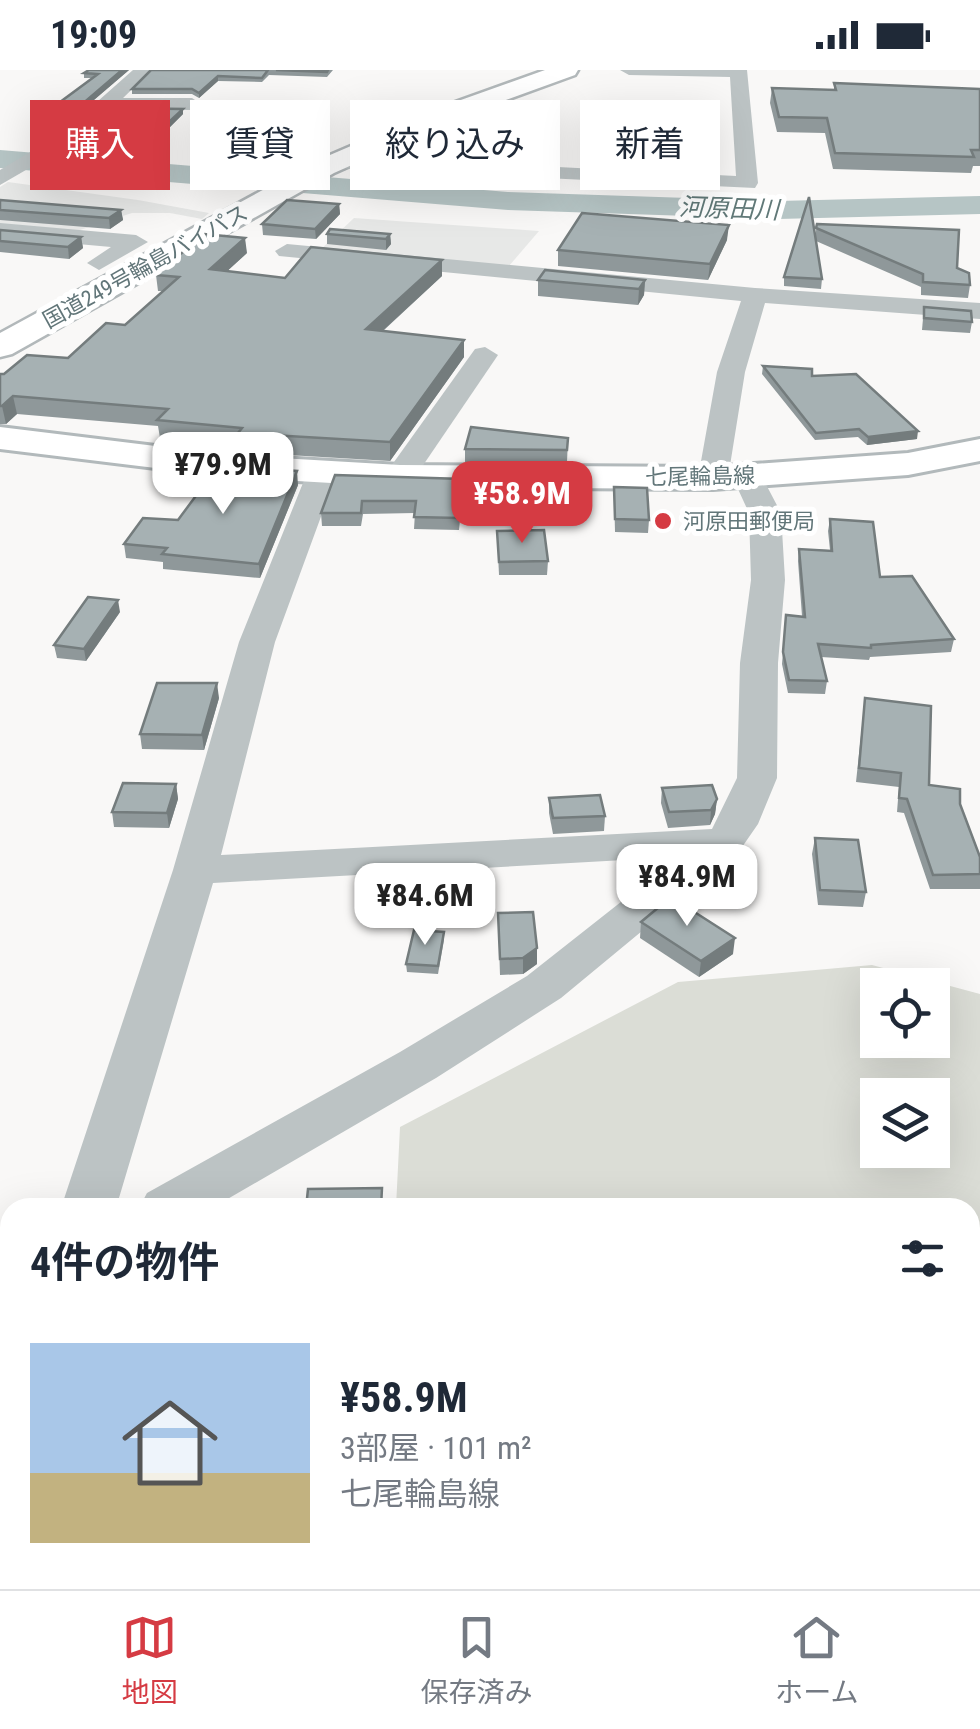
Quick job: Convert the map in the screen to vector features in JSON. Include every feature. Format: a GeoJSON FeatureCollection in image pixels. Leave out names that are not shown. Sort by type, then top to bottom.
{"type":"FeatureCollection","features":[{"type":"Feature","properties":{"kind":"highway","name":"国道249号輪島バイパス"},"geometry":{"type":"LineString","coordinates":[[330,165],[453,111],[567,70]]}},
{"type":"Feature","properties":{"kind":"highway","name":"国道249号輪島バイパス"},"geometry":{"type":"LineString","coordinates":[[0,347],[281,190]]}},
{"type":"Feature","properties":{"kind":"main road","name":"七尾輪島線"},"geometry":{"type":"LineString","coordinates":[[0,438],[229,466],[400,476],[730,477],[908,464],[980,450]]}},
{"type":"Feature","properties":{"kind":"street"},"geometry":{"type":"LineString","coordinates":[[111,100],[143,70]]}},
{"type":"Feature","properties":{"kind":"street"},"geometry":{"type":"LineString","coordinates":[[330,165],[747,183],[739,71],[629,70]]}},
{"type":"Feature","properties":{"kind":"street"},"geometry":{"type":"LineString","coordinates":[[2,178],[30,161]]}},
{"type":"Feature","properties":{"kind":"street"},"geometry":{"type":"LineString","coordinates":[[0,230],[136,242],[98,262]]}},
{"type":"Feature","properties":{"kind":"street"},"geometry":{"type":"LineString","coordinates":[[287,252],[755,295],[980,311]]}},
{"type":"Feature","properties":{"kind":"street"},"geometry":{"type":"LineString","coordinates":[[200,1198],[544,987],[724,840],[737,824],[757,778],[759,663],[768,580],[764,513],[730,477],[732,372],[755,295]]}},
{"type":"Feature","properties":{"kind":"street"},"geometry":{"type":"LineString","coordinates":[[400,476],[484,355]]}},
{"type":"Feature","properties":{"kind":"street"},"geometry":{"type":"LineString","coordinates":[[91,1198],[195,870],[257,642],[322,472]]}},
{"type":"Feature","properties":{"kind":"street"},"geometry":{"type":"LineString","coordinates":[[195,870],[724,840]]}},
{"type":"Feature","properties":{"kind":"shaded area"},"geometry":{"type":"Polygon","coordinates":[[[8,182],[30,185],[30,190],[66,190],[209,213],[202,219],[170,213],[132,213],[77,231],[0,224],[0,187],[8,182]]]}},
{"type":"Feature","properties":{"kind":"shaded area"},"geometry":{"type":"Polygon","coordinates":[[[354,218],[539,231],[509,266],[319,251],[354,218]]]}},
{"type":"Feature","properties":{"kind":"shaded area"},"geometry":{"type":"Polygon","coordinates":[[[872,965],[883,968],[860,968],[860,1058],[950,1058],[950,986],[980,994],[980,1198],[396,1198],[400,1127],[678,982],[872,965]]]}},
{"type":"Feature","properties":{"kind":"building"},"geometry":{"type":"Polygon","coordinates":[[[122,70],[87,100],[63,100],[98,74],[84,73],[122,70]]]}},
{"type":"Feature","properties":{"kind":"building"},"geometry":{"type":"Polygon","coordinates":[[[151,70],[268,70],[262,78],[218,76],[199,93],[192,89],[132,89],[151,70]]]}},
{"type":"Feature","properties":{"kind":"building"},"geometry":{"type":"Polygon","coordinates":[[[834,83],[980,89],[980,150],[971,150],[974,157],[835,153],[827,118],[779,117],[772,88],[836,90],[834,83]]]}},
{"type":"Feature","properties":{"kind":"building"},"geometry":{"type":"Polygon","coordinates":[[[170,109],[183,109],[170,121],[170,109]]]}},
{"type":"Feature","properties":{"kind":"building"},"geometry":{"type":"Polygon","coordinates":[[[809,197],[822,279],[784,277],[809,197]]]}},
{"type":"Feature","properties":{"kind":"building"},"geometry":{"type":"Polygon","coordinates":[[[0,200],[121,210],[109,218],[0,210],[0,200]]]}},
{"type":"Feature","properties":{"kind":"building"},"geometry":{"type":"Polygon","coordinates":[[[287,200],[339,204],[315,229],[262,224],[287,200]]]}},
{"type":"Feature","properties":{"kind":"building"},"geometry":{"type":"Polygon","coordinates":[[[582,213],[729,225],[710,264],[558,250],[582,213]]]}},
{"type":"Feature","properties":{"kind":"building"},"geometry":{"type":"Polygon","coordinates":[[[817,224],[959,230],[957,268],[969,273],[970,285],[923,282],[923,274],[816,228],[817,224]]]}},
{"type":"Feature","properties":{"kind":"building"},"geometry":{"type":"Polygon","coordinates":[[[330,229],[390,234],[386,239],[327,234],[330,229]]]}},
{"type":"Feature","properties":{"kind":"building"},"geometry":{"type":"Polygon","coordinates":[[[0,230],[81,237],[68,247],[0,241],[0,230]]]}},
{"type":"Feature","properties":{"kind":"building"},"geometry":{"type":"Polygon","coordinates":[[[204,234],[245,238],[210,269],[285,278],[311,247],[442,260],[366,329],[464,340],[390,442],[238,433],[242,428],[157,420],[168,409],[13,396],[0,406],[0,374],[27,355],[68,358],[106,323],[125,325],[179,277],[156,275],[204,234]]]}},
{"type":"Feature","properties":{"kind":"building"},"geometry":{"type":"Polygon","coordinates":[[[545,270],[645,280],[639,289],[538,280],[545,270]]]}},
{"type":"Feature","properties":{"kind":"building"},"geometry":{"type":"Polygon","coordinates":[[[924,307],[971,311],[972,322],[924,318],[924,307]]]}},
{"type":"Feature","properties":{"kind":"building"},"geometry":{"type":"Polygon","coordinates":[[[763,366],[812,369],[812,376],[856,374],[918,431],[868,437],[859,429],[816,433],[763,366]]]}},
{"type":"Feature","properties":{"kind":"building"},"geometry":{"type":"Polygon","coordinates":[[[471,427],[568,438],[567,450],[465,449],[471,427]]]}},
{"type":"Feature","properties":{"kind":"building"},"geometry":{"type":"Polygon","coordinates":[[[218,466],[297,471],[259,564],[162,554],[167,548],[124,544],[143,518],[178,520],[218,466]]]}},
{"type":"Feature","properties":{"kind":"building"},"geometry":{"type":"Polygon","coordinates":[[[335,475],[463,479],[459,518],[414,517],[416,501],[362,501],[361,513],[321,513],[335,475]]]}},
{"type":"Feature","properties":{"kind":"building"},"geometry":{"type":"Polygon","coordinates":[[[614,487],[647,488],[649,520],[615,519],[614,487]]]}},
{"type":"Feature","properties":{"kind":"building"},"geometry":{"type":"Polygon","coordinates":[[[830,519],[873,522],[880,577],[912,576],[954,639],[871,648],[818,644],[827,681],[789,680],[783,652],[786,615],[805,617],[799,549],[832,551],[830,519]]]}},
{"type":"Feature","properties":{"kind":"building"},"geometry":{"type":"Polygon","coordinates":[[[544,530],[548,561],[499,562],[497,531],[544,530]]]}},
{"type":"Feature","properties":{"kind":"building"},"geometry":{"type":"Polygon","coordinates":[[[88,597],[118,600],[84,649],[54,645],[88,597]]]}},
{"type":"Feature","properties":{"kind":"building"},"geometry":{"type":"Polygon","coordinates":[[[157,683],[217,683],[202,735],[140,734],[157,683]]]}},
{"type":"Feature","properties":{"kind":"building"},"geometry":{"type":"Polygon","coordinates":[[[865,698],[931,706],[929,785],[960,789],[960,804],[980,857],[980,874],[933,875],[907,799],[899,798],[901,773],[859,768],[865,698]]]}},
{"type":"Feature","properties":{"kind":"building"},"geometry":{"type":"Polygon","coordinates":[[[123,783],[176,784],[167,813],[112,812],[123,783]]]}},
{"type":"Feature","properties":{"kind":"building"},"geometry":{"type":"Polygon","coordinates":[[[712,785],[717,799],[711,810],[669,812],[662,788],[712,785]]]}},
{"type":"Feature","properties":{"kind":"building"},"geometry":{"type":"Polygon","coordinates":[[[600,795],[605,816],[553,818],[549,798],[600,795]]]}},
{"type":"Feature","properties":{"kind":"building"},"geometry":{"type":"Polygon","coordinates":[[[815,838],[858,840],[866,892],[820,890],[815,838]]]}},
{"type":"Feature","properties":{"kind":"building"},"geometry":{"type":"Polygon","coordinates":[[[671,897],[735,938],[701,961],[641,922],[671,897]]]}},
{"type":"Feature","properties":{"kind":"building"},"geometry":{"type":"Polygon","coordinates":[[[533,912],[537,948],[523,958],[500,959],[498,913],[533,912]]]}},
{"type":"Feature","properties":{"kind":"building"},"geometry":{"type":"Polygon","coordinates":[[[414,930],[444,932],[438,966],[406,964],[414,930]]]}},
{"type":"Feature","properties":{"kind":"building"},"geometry":{"type":"Polygon","coordinates":[[[382,1188],[382,1198],[307,1198],[308,1189],[382,1188]]]}},
{"type":"Feature","properties":{"kind":"waterway","name":"河原田川"},"geometry":{"type":"LineString","coordinates":[[0,159],[508,201],[778,210],[980,205]]}},
{"type":"Feature","properties":{"kind":"place","name":"河原田郵便局"},"geometry":{"type":"Point","coordinates":[663,521]}}]}
